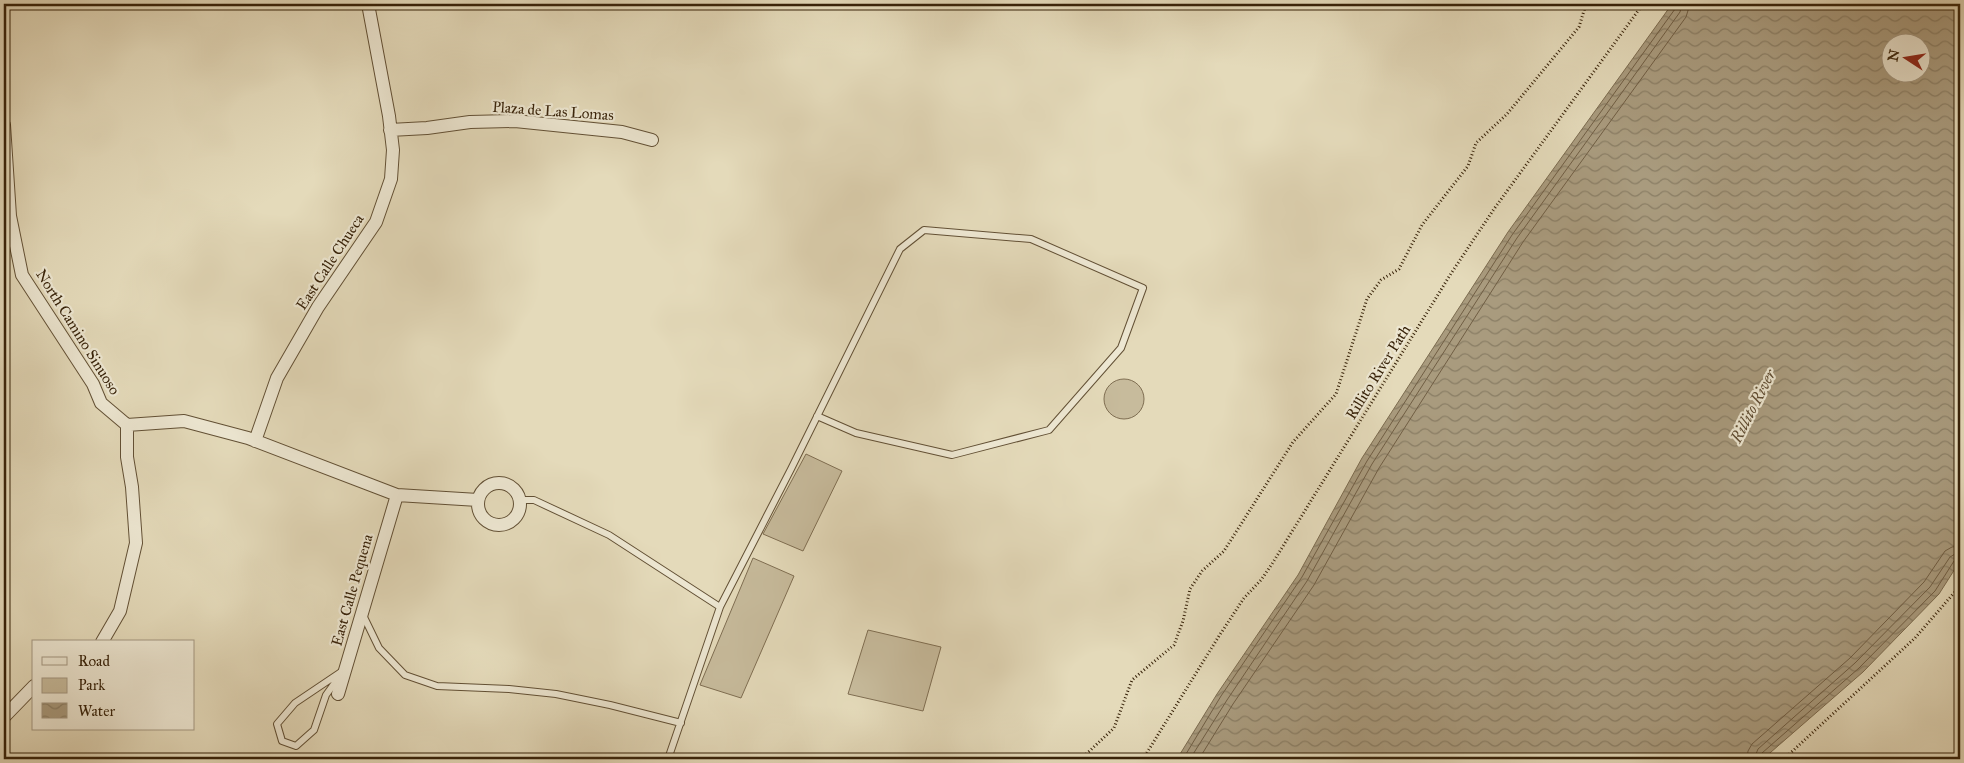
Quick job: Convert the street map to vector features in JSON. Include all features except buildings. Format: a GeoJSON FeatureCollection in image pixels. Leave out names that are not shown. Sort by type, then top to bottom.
{"type":"FeatureCollection","features":[{"type":"Feature","properties":{"kind":"street","name":"East Calle Chueca"},"geometry":{"type":"LineString","coordinates":[[255,441],[277,378],[318,307],[376,222],[391,179],[393,150],[368,4]]}},
{"type":"Feature","properties":{"kind":"street","name":"Plaza de Las Lomas"},"geometry":{"type":"LineString","coordinates":[[390,130],[427,128],[470,122],[515,121],[622,132],[652,140]]}},
{"type":"Feature","properties":{"kind":"street","name":"North Camino Sinuoso"},"geometry":{"type":"LineString","coordinates":[[4,125],[6,194],[22,275],[92,384],[101,403],[127,425]]}},
{"type":"Feature","properties":{"kind":"street"},"geometry":{"type":"LineString","coordinates":[[103,640],[120,611],[136,543],[132,487],[127,456],[127,425],[184,421],[255,441],[397,495],[478,500]]}},
{"type":"Feature","properties":{"kind":"street"},"geometry":{"type":"LineString","coordinates":[[499,483],[512,488],[519,500],[518,514],[514,519],[502,525],[489,523],[483,519],[478,507],[478,500],[486,488],[499,483]]}},
{"type":"Feature","properties":{"kind":"street","name":"East Calle Pequena"},"geometry":{"type":"LineString","coordinates":[[338,694],[397,495]]}},
{"type":"Feature","properties":{"kind":"street"},"geometry":{"type":"LineString","coordinates":[[4,716],[32,688]]}},
{"type":"Feature","properties":{"kind":"lane"},"geometry":{"type":"LineString","coordinates":[[668,759],[720,607],[900,249],[924,230],[1032,238],[1144,288],[1121,348],[1049,430],[952,455],[856,434],[817,416]]}},
{"type":"Feature","properties":{"kind":"lane"},"geometry":{"type":"LineString","coordinates":[[519,500],[534,500],[609,534],[720,607]]}},
{"type":"Feature","properties":{"kind":"lane"},"geometry":{"type":"LineString","coordinates":[[361,612],[380,648],[405,675],[437,686],[508,689],[556,694],[610,704],[680,723]]}},
{"type":"Feature","properties":{"kind":"lane"},"geometry":{"type":"LineString","coordinates":[[344,670],[326,695],[314,730],[296,746],[282,741],[277,724],[295,703],[344,670]]}},
{"type":"Feature","properties":{"kind":"path"},"geometry":{"type":"LineString","coordinates":[[1081,759],[1114,728],[1132,680],[1174,645],[1183,621],[1190,589],[1202,571],[1224,551],[1293,442],[1336,394],[1367,299],[1381,280],[1399,270],[1422,225],[1468,166],[1476,143],[1507,114],[1579,27],[1586,4]]}},
{"type":"Feature","properties":{"kind":"path","name":"Rillito River Path"},"geometry":{"type":"LineString","coordinates":[[1142,759],[1244,598],[1261,580],[1276,558],[1452,272],[1494,209],[1643,4]]}},
{"type":"Feature","properties":{"kind":"path"},"geometry":{"type":"LineString","coordinates":[[1784,759],[1915,638],[1960,586]]}},
{"type":"Feature","properties":{"kind":"green space"},"geometry":{"type":"Polygon","coordinates":[[[1128,379],[1135,382],[1141,388],[1144,399],[1143,407],[1135,416],[1128,419],[1120,419],[1113,416],[1105,407],[1104,395],[1107,388],[1116,380],[1128,379]]]}},
{"type":"Feature","properties":{"kind":"green space"},"geometry":{"type":"Polygon","coordinates":[[[806,454],[842,471],[803,551],[763,534],[806,454]]]}},
{"type":"Feature","properties":{"kind":"green space"},"geometry":{"type":"Polygon","coordinates":[[[753,558],[794,576],[741,698],[700,685],[753,558]]]}},
{"type":"Feature","properties":{"kind":"green space"},"geometry":{"type":"Polygon","coordinates":[[[868,630],[941,647],[923,711],[848,694],[868,630]]]}},
{"type":"Feature","properties":{"kind":"water","name":"Rillito River"},"geometry":{"type":"Polygon","coordinates":[[[1672,4],[1960,4],[1960,561],[1939,594],[1863,672],[1763,759],[1177,759],[1217,694],[1298,575],[1362,458],[1508,232],[1672,4]]]}}]}
